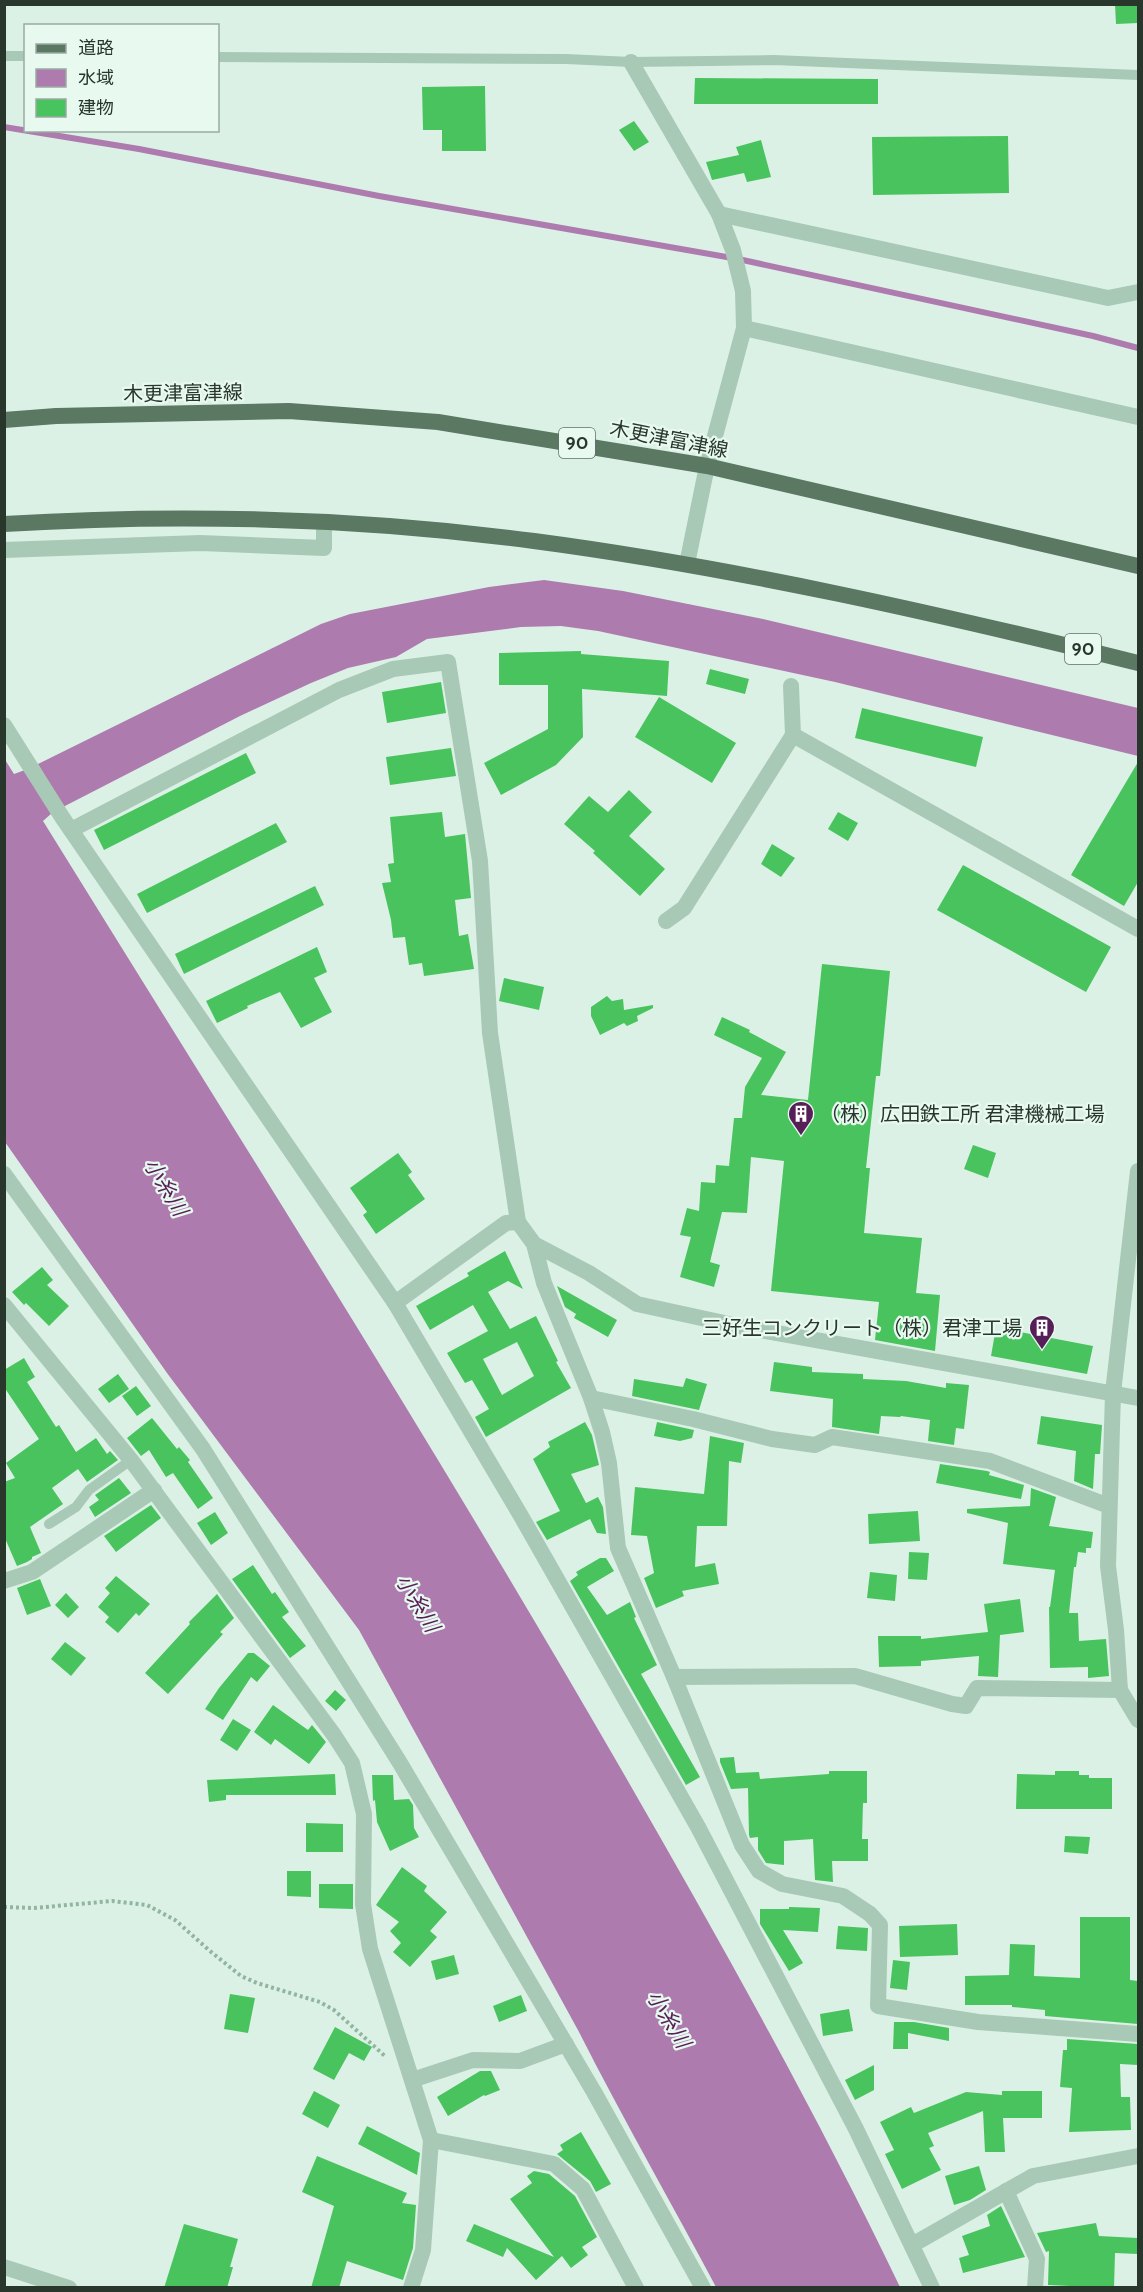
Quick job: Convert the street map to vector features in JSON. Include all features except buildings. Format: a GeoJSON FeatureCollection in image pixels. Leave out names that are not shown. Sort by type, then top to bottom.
{"type":"FeatureCollection","features":[{"type":"Feature","properties":{"kind":"main road","name":"木更津富津線"},"geometry":{"type":"LineString","coordinates":[[4,420],[56,416],[289,411],[438,422],[707,466],[1138,566]]}},
{"type":"Feature","properties":{"kind":"main road","name":"90"},"geometry":{"type":"LineString","coordinates":[[4,525],[64,521],[215,518],[427,530],[533,541],[687,564],[885,604],[1138,663]]}},
{"type":"Feature","properties":{"kind":"street"},"geometry":{"type":"LineString","coordinates":[[631,62],[719,214],[731,244],[743,291],[744,328],[707,466],[687,564]]}},
{"type":"Feature","properties":{"kind":"street"},"geometry":{"type":"LineString","coordinates":[[719,214],[1108,298],[1138,292]]}},
{"type":"Feature","properties":{"kind":"street"},"geometry":{"type":"LineString","coordinates":[[744,328],[1138,417]]}},
{"type":"Feature","properties":{"kind":"street"},"geometry":{"type":"LineString","coordinates":[[4,550],[200,543],[324,548],[324,523]]}},
{"type":"Feature","properties":{"kind":"street"},"geometry":{"type":"LineString","coordinates":[[66,824],[339,690],[393,669],[448,662],[480,861],[490,1033],[518,1222],[534,1244],[544,1283],[591,1398],[609,1463],[618,1548],[674,1677],[742,1845],[759,1871],[782,1884],[843,1896],[870,1914],[880,1925],[878,2006],[978,2022],[1138,2034]]}},
{"type":"Feature","properties":{"kind":"street"},"geometry":{"type":"LineString","coordinates":[[666,921],[684,908],[793,735],[791,686]]}},
{"type":"Feature","properties":{"kind":"street"},"geometry":{"type":"LineString","coordinates":[[4,724],[66,824],[394,1303],[521,1516],[698,1827],[856,2129],[932,2288]]}},
{"type":"Feature","properties":{"kind":"street"},"geometry":{"type":"LineString","coordinates":[[793,735],[1138,929]]}},
{"type":"Feature","properties":{"kind":"street"},"geometry":{"type":"LineString","coordinates":[[1138,1171],[1113,1394],[1107,1566],[1116,1630],[1120,1690],[1138,1719]]}},
{"type":"Feature","properties":{"kind":"street"},"geometry":{"type":"LineString","coordinates":[[4,1174],[202,1449],[400,1762],[566,2044],[703,2288]]}},
{"type":"Feature","properties":{"kind":"street"},"geometry":{"type":"LineString","coordinates":[[394,1303],[506,1223],[518,1222]]}},
{"type":"Feature","properties":{"kind":"street"},"geometry":{"type":"LineString","coordinates":[[534,1244],[589,1273],[638,1304],[738,1326],[1138,1398]]}},
{"type":"Feature","properties":{"kind":"street"},"geometry":{"type":"LineString","coordinates":[[4,1305],[131,1460],[352,1763],[364,1814],[363,1904],[370,1949],[431,2140],[423,2250],[411,2288]]}},
{"type":"Feature","properties":{"kind":"street"},"geometry":{"type":"LineString","coordinates":[[591,1398],[693,1419],[772,1439],[815,1445],[832,1437],[990,1461],[1109,1506]]}},
{"type":"Feature","properties":{"kind":"street"},"geometry":{"type":"LineString","coordinates":[[4,1581],[32,1572],[154,1491]]}},
{"type":"Feature","properties":{"kind":"street"},"geometry":{"type":"LineString","coordinates":[[674,1677],[855,1676],[966,1706],[976,1688],[1120,1690]]}},
{"type":"Feature","properties":{"kind":"street"},"geometry":{"type":"LineString","coordinates":[[412,2080],[473,2060],[520,2061],[566,2044]]}},
{"type":"Feature","properties":{"kind":"street"},"geometry":{"type":"LineString","coordinates":[[431,2140],[554,2164],[583,2189],[636,2288]]}},
{"type":"Feature","properties":{"kind":"street"},"geometry":{"type":"LineString","coordinates":[[912,2245],[1033,2176],[1138,2156]]}},
{"type":"Feature","properties":{"kind":"street"},"geometry":{"type":"LineString","coordinates":[[1006,2191],[1037,2259],[1035,2288]]}},
{"type":"Feature","properties":{"kind":"street"},"geometry":{"type":"LineString","coordinates":[[4,2267],[69,2288]]}},
{"type":"Feature","properties":{"kind":"lane"},"geometry":{"type":"LineString","coordinates":[[4,56],[24,56]]}},
{"type":"Feature","properties":{"kind":"lane"},"geometry":{"type":"LineString","coordinates":[[219,57],[566,58],[631,62],[774,60],[1138,75]]}},
{"type":"Feature","properties":{"kind":"lane"},"geometry":{"type":"LineString","coordinates":[[49,1524],[76,1507],[89,1491],[131,1460]]}},
{"type":"Feature","properties":{"kind":"path"},"geometry":{"type":"LineString","coordinates":[[4,1907],[34,1908],[112,1901],[147,1905],[175,1920],[241,1976],[320,2002],[334,2010],[385,2056],[394,2060],[406,2060]]}},
{"type":"Feature","properties":{"kind":"water"},"geometry":{"type":"Polygon","coordinates":[[[544,580],[623,591],[763,619],[1138,708],[1138,756],[835,682],[598,631],[561,626],[521,627],[427,639],[396,657],[348,668],[311,683],[240,716],[63,807],[38,764],[321,624],[350,614],[489,587],[544,580]]]}},
{"type":"Feature","properties":{"kind":"water","name":"小糸川"},"geometry":{"type":"Polygon","coordinates":[[[4,758],[14,774],[25,770],[52,813],[43,821],[336,1293],[551,1649],[730,1961],[834,2155],[900,2287],[716,2287],[359,1630],[167,1373],[5,1142],[4,758]]]}},
{"type":"Feature","properties":{"kind":"waterway"},"geometry":{"type":"LineString","coordinates":[[4,127],[24,130]]}},
{"type":"Feature","properties":{"kind":"waterway"},"geometry":{"type":"LineString","coordinates":[[35,132],[139,149],[379,196],[738,259],[1093,336],[1138,348]]}},
{"type":"Feature","properties":{"kind":"place","name":"（株）広田鉄工所 君津機械工場"},"geometry":{"type":"Point","coordinates":[801,1137]}},
{"type":"Feature","properties":{"kind":"place","name":"三好生コンクリート（株）君津工場"},"geometry":{"type":"Point","coordinates":[1042,1351]}}]}
